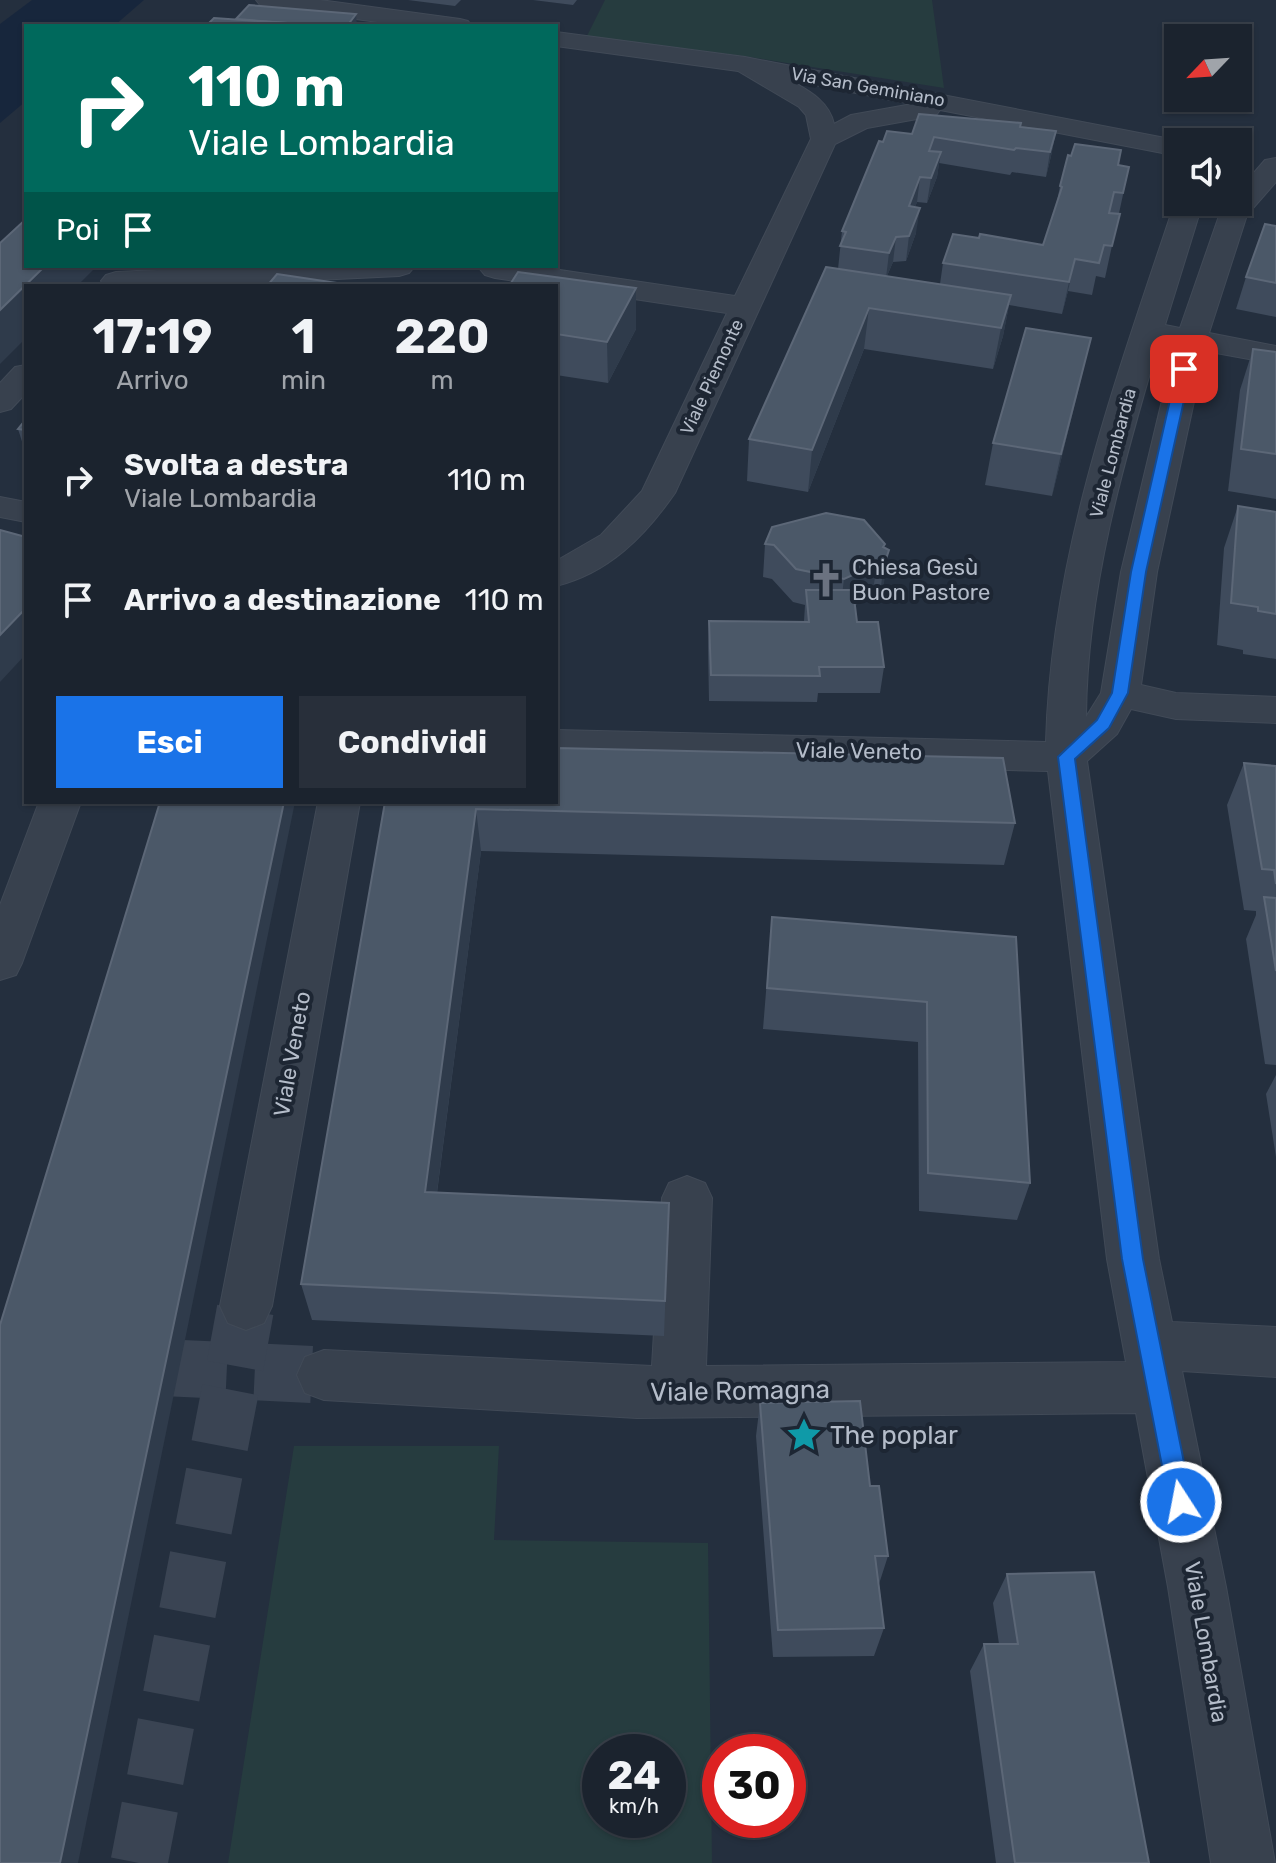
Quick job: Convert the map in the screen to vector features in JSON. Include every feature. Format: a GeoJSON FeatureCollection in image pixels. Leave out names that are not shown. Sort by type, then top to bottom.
{"type":"FeatureCollection","features":[{"type":"Feature","properties":{"kind":"street"},"geometry":{"type":"LineString","coordinates":[[268,0],[445,24]]}},
{"type":"Feature","properties":{"kind":"street","name":"Via San Geminiano"},"geometry":{"type":"LineString","coordinates":[[558,39],[745,64],[1164,145]]}},
{"type":"Feature","properties":{"kind":"street"},"geometry":{"type":"LineString","coordinates":[[745,64],[788,88],[822,126],[965,105]]}},
{"type":"Feature","properties":{"kind":"street"},"geometry":{"type":"LineString","coordinates":[[860,121],[865,100],[861,86]]}},
{"type":"Feature","properties":{"kind":"street","name":"Viale Piemonte"},"geometry":{"type":"LineString","coordinates":[[558,574],[594,560],[614,544],[658,493],[745,307],[822,126],[826,99],[861,86]]}},
{"type":"Feature","properties":{"kind":"street"},"geometry":{"type":"LineString","coordinates":[[1066,757],[1103,724],[1120,693],[1139,572],[1192,339],[1234,213],[1265,182],[1267,165]]}},
{"type":"Feature","properties":{"kind":"street","name":"Viale Lombardia"},"geometry":{"type":"LineString","coordinates":[[1185,216],[1101,485],[1070,649],[1066,757],[1133,1259],[1197,1587],[1243,1863]]}},
{"type":"Feature","properties":{"kind":"street"},"geometry":{"type":"LineString","coordinates":[[119,278],[406,273]]}},
{"type":"Feature","properties":{"kind":"street"},"geometry":{"type":"LineString","coordinates":[[488,273],[745,307]]}},
{"type":"Feature","properties":{"kind":"street"},"geometry":{"type":"LineString","coordinates":[[1148,331],[1276,355]]}},
{"type":"Feature","properties":{"kind":"street"},"geometry":{"type":"LineString","coordinates":[[0,402],[24,376]]}},
{"type":"Feature","properties":{"kind":"street"},"geometry":{"type":"LineString","coordinates":[[0,507],[24,512]]}},
{"type":"Feature","properties":{"kind":"street"},"geometry":{"type":"LineString","coordinates":[[1120,693],[1176,706],[1276,710]]}},
{"type":"Feature","properties":{"kind":"street","name":"Viale Veneto"},"geometry":{"type":"LineString","coordinates":[[558,744],[1066,757]]}},
{"type":"Feature","properties":{"kind":"street"},"geometry":{"type":"LineString","coordinates":[[0,963],[59,804]]}},
{"type":"Feature","properties":{"kind":"street","name":"Viale Veneto"},"geometry":{"type":"LineString","coordinates":[[246,1306],[339,804]]}},
{"type":"Feature","properties":{"kind":"street"},"geometry":{"type":"LineString","coordinates":[[678,1390],[687,1198]]}},
{"type":"Feature","properties":{"kind":"street","name":"Viale Romagna"},"geometry":{"type":"LineString","coordinates":[[324,1375],[637,1392],[1154,1366],[1276,1352]]}},
{"type":"Feature","properties":{"kind":"green space"},"geometry":{"type":"Polygon","coordinates":[[[605,0],[932,0],[944,88],[743,56],[587,36],[605,0]]]}},
{"type":"Feature","properties":{"kind":"green space"},"geometry":{"type":"Polygon","coordinates":[[[294,1446],[499,1446],[494,1540],[708,1543],[710,1734],[702,1734],[702,1838],[712,1838],[712,1863],[228,1863],[294,1446]]]}},
{"type":"Feature","properties":{"kind":"water"},"geometry":{"type":"Polygon","coordinates":[[[32,0],[144,0],[116,24],[24,24],[24,103],[0,123],[0,24],[32,0]]]}},
{"type":"Feature","properties":{"kind":"building"},"geometry":{"type":"Polygon","coordinates":[[[249,5],[356,14],[348,24],[236,19],[249,5]]]}},
{"type":"Feature","properties":{"kind":"building"},"geometry":{"type":"Polygon","coordinates":[[[214,18],[301,24],[208,24],[214,18]]]}},
{"type":"Feature","properties":{"kind":"building"},"geometry":{"type":"Polygon","coordinates":[[[919,114],[1021,123],[1020,127],[1056,131],[1050,152],[1014,150],[934,137],[929,151],[941,152],[931,178],[920,177],[909,206],[920,208],[909,236],[896,237],[889,253],[840,246],[846,232],[842,231],[879,141],[883,142],[887,131],[912,134],[919,114]]]}},
{"type":"Feature","properties":{"kind":"building"},"geometry":{"type":"Polygon","coordinates":[[[1075,144],[1121,150],[1118,165],[1129,167],[1123,193],[1114,192],[1109,213],[1120,214],[1112,246],[1104,245],[1099,263],[1075,259],[1069,282],[943,263],[953,234],[979,238],[980,234],[1043,245],[1062,187],[1068,155],[1071,156],[1075,144]]]}},
{"type":"Feature","properties":{"kind":"building"},"geometry":{"type":"Polygon","coordinates":[[[24,221],[24,268],[43,268],[0,310],[0,243],[24,221]]]}},
{"type":"Feature","properties":{"kind":"building"},"geometry":{"type":"Polygon","coordinates":[[[1265,224],[1276,226],[1276,283],[1246,277],[1265,224]]]}},
{"type":"Feature","properties":{"kind":"building"},"geometry":{"type":"Polygon","coordinates":[[[826,267],[1011,295],[1001,328],[869,308],[812,450],[749,439],[826,267]]]}},
{"type":"Feature","properties":{"kind":"building"},"geometry":{"type":"Polygon","coordinates":[[[518,272],[636,288],[607,342],[558,334],[558,284],[510,284],[518,272]]]}},
{"type":"Feature","properties":{"kind":"building"},"geometry":{"type":"Polygon","coordinates":[[[277,274],[344,284],[269,284],[277,274]]]}},
{"type":"Feature","properties":{"kind":"building"},"geometry":{"type":"Polygon","coordinates":[[[1026,328],[1091,338],[1061,454],[993,443],[1026,328]]]}},
{"type":"Feature","properties":{"kind":"building"},"geometry":{"type":"Polygon","coordinates":[[[1253,349],[1276,352],[1276,454],[1241,449],[1253,349]]]}},
{"type":"Feature","properties":{"kind":"building"},"geometry":{"type":"Polygon","coordinates":[[[1238,506],[1276,512],[1276,614],[1258,611],[1258,607],[1231,603],[1238,506]]]}},
{"type":"Feature","properties":{"kind":"building"},"geometry":{"type":"Polygon","coordinates":[[[826,513],[864,520],[885,544],[883,547],[889,550],[884,565],[877,564],[844,579],[796,569],[774,545],[765,544],[772,527],[826,513]]]}},
{"type":"Feature","properties":{"kind":"building"},"geometry":{"type":"Polygon","coordinates":[[[0,530],[24,536],[24,610],[0,635],[0,530]]]}},
{"type":"Feature","properties":{"kind":"building"},"geometry":{"type":"Polygon","coordinates":[[[806,590],[853,590],[857,622],[878,622],[884,667],[819,667],[820,676],[711,675],[709,621],[809,622],[806,590]]]}},
{"type":"Feature","properties":{"kind":"building"},"geometry":{"type":"Polygon","coordinates":[[[558,748],[1003,758],[1015,823],[476,809],[425,1192],[669,1203],[665,1301],[301,1284],[385,804],[558,804],[558,748]]]}},
{"type":"Feature","properties":{"kind":"building"},"geometry":{"type":"Polygon","coordinates":[[[1244,763],[1276,766],[1276,884],[1274,870],[1262,869],[1244,763]]]}},
{"type":"Feature","properties":{"kind":"building"},"geometry":{"type":"Polygon","coordinates":[[[159,804],[284,804],[60,1863],[0,1863],[0,1325],[159,804]]]}},
{"type":"Feature","properties":{"kind":"building"},"geometry":{"type":"Polygon","coordinates":[[[1264,897],[1276,898],[1276,971],[1264,897]]]}},
{"type":"Feature","properties":{"kind":"building"},"geometry":{"type":"Polygon","coordinates":[[[772,917],[1016,937],[1030,1183],[928,1173],[927,1002],[767,988],[772,917]]]}},
{"type":"Feature","properties":{"kind":"building"},"geometry":{"type":"Polygon","coordinates":[[[860,1401],[870,1486],[879,1486],[888,1556],[875,1556],[884,1628],[778,1630],[760,1403],[860,1401]]]}},
{"type":"Feature","properties":{"kind":"building"},"geometry":{"type":"Polygon","coordinates":[[[1094,1572],[1149,1863],[1015,1863],[984,1644],[1018,1644],[1007,1574],[1094,1572]]]}},
{"type":"Feature","properties":{"kind":"tunnel"},"geometry":{"type":"LineString","coordinates":[[235,1366],[246,1306]]}},
{"type":"Feature","properties":{"kind":"tunnel"},"geometry":{"type":"LineString","coordinates":[[0,1360],[324,1375]]}},
{"type":"Feature","properties":{"kind":"tunnel"},"geometry":{"type":"LineString","coordinates":[[139,1863],[234,1371]]}},
{"type":"Feature","properties":{"kind":"place","name":"Chiesa Gesù Buon Pastore"},"geometry":{"type":"Point","coordinates":[826,580]}},
{"type":"Feature","properties":{"kind":"place","name":"The poplar"},"geometry":{"type":"Point","coordinates":[804,1435]}},
{"type":"Feature","properties":{"kind":"route"},"geometry":{"type":"LineString","coordinates":[[1181,1502],[1133,1259],[1066,757],[1103,724],[1120,693],[1139,572],[1184,369]]}}]}
